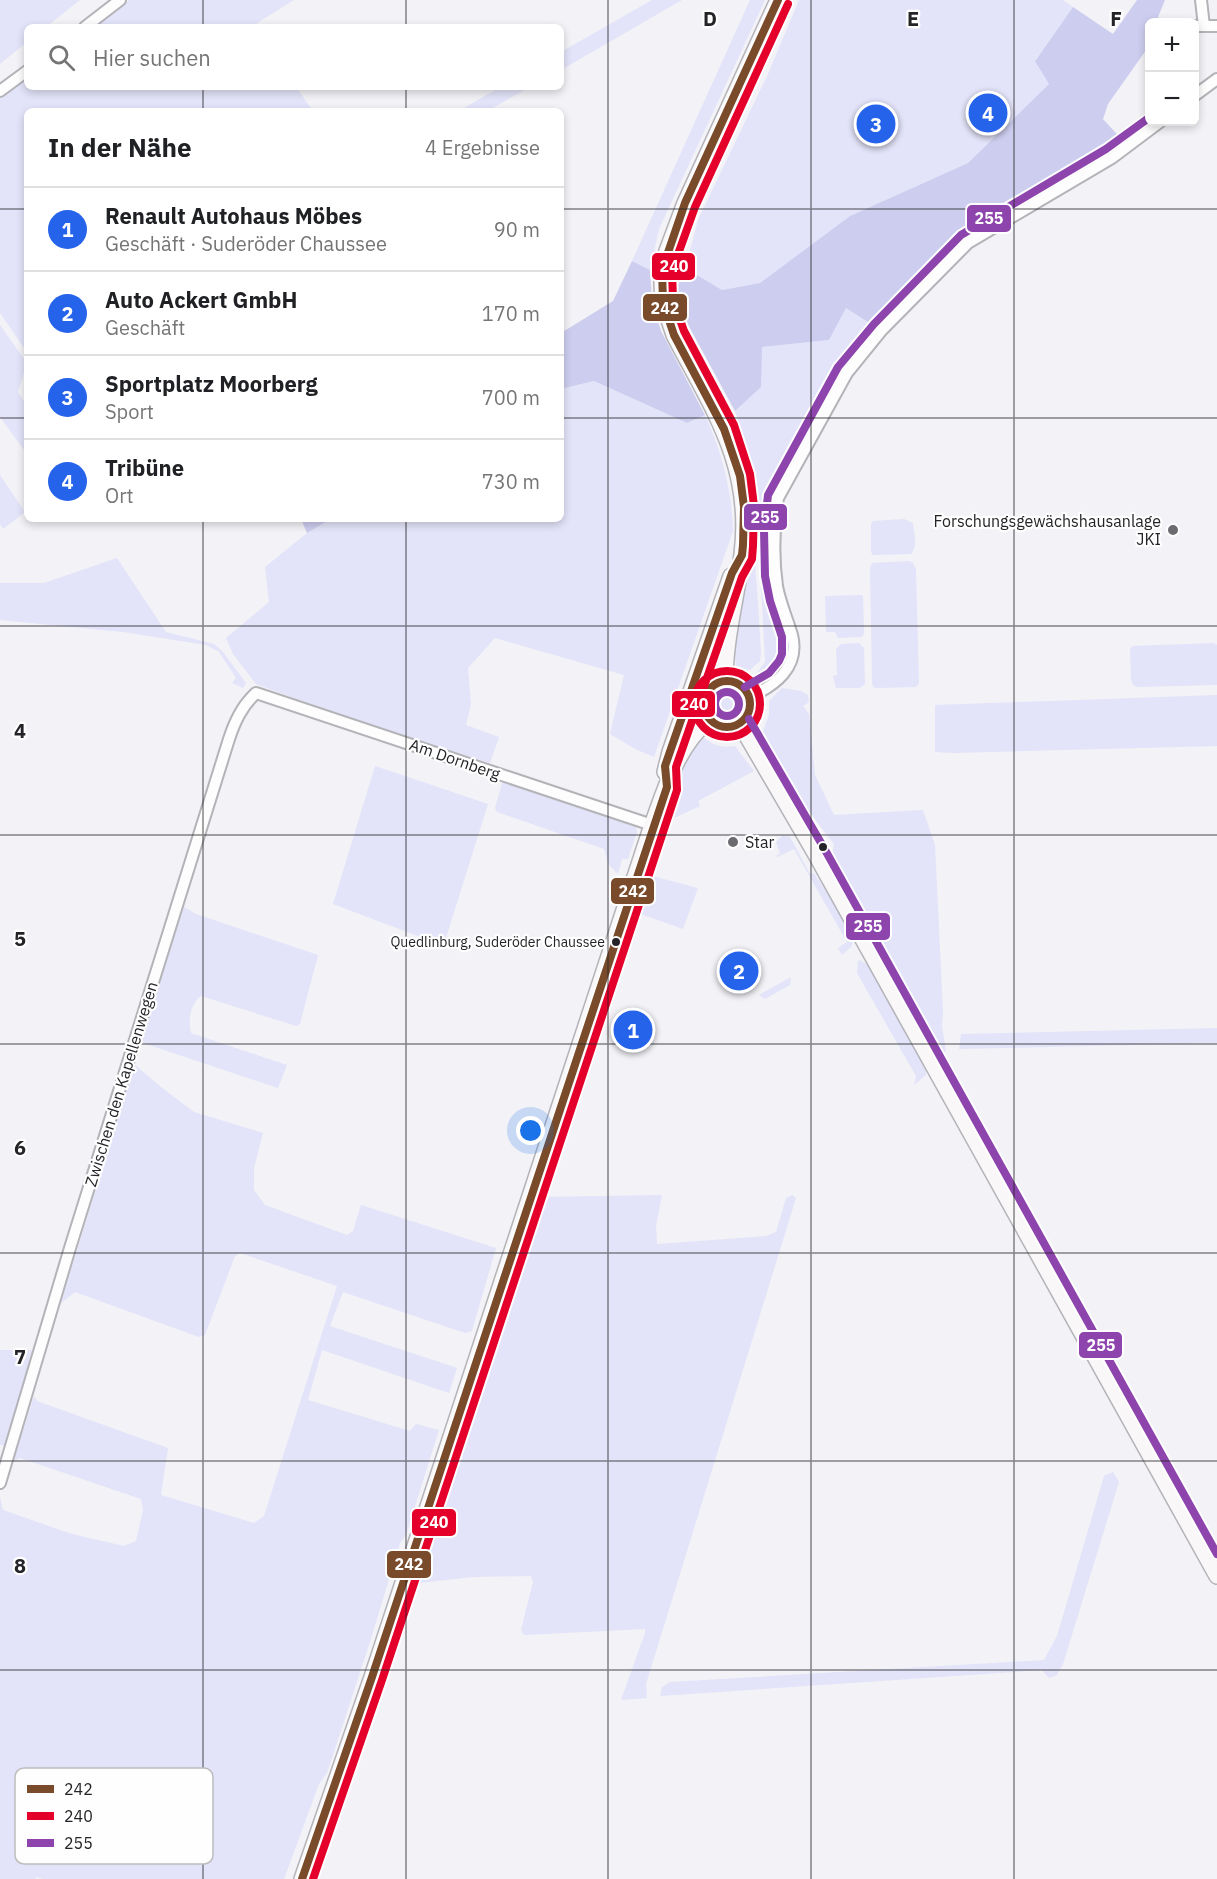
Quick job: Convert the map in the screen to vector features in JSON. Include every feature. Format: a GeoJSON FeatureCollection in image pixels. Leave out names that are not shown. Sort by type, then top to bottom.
{"type":"FeatureCollection","features":[{"type":"Feature","properties":{"kind":"main road"},"geometry":{"type":"LineString","coordinates":[[725,681],[728,630],[742,555],[744,507],[736,462],[724,429],[668,320],[663,302],[662,270],[674,228],[778,0]]}},
{"type":"Feature","properties":{"kind":"main road"},"geometry":{"type":"LineString","coordinates":[[667,787],[665,774],[668,759],[732,573],[742,555]]}},
{"type":"Feature","properties":{"kind":"main road"},"geometry":{"type":"LineString","coordinates":[[725,681],[739,684],[749,697],[748,713],[740,724],[730,727],[722,727],[710,719],[705,708],[706,697],[712,687],[725,681]]}},
{"type":"Feature","properties":{"kind":"main road"},"geometry":{"type":"LineString","coordinates":[[302,1879],[372,1677],[652,825],[678,759],[691,738],[710,719]]}},
{"type":"Feature","properties":{"kind":"main road"},"geometry":{"type":"LineString","coordinates":[[740,724],[810,844],[1217,1576]]}},
{"type":"Feature","properties":{"kind":"street"},"geometry":{"type":"LineString","coordinates":[[89,24],[120,0]]}},
{"type":"Feature","properties":{"kind":"street"},"geometry":{"type":"LineString","coordinates":[[1201,0],[1199,26],[1217,26]]}},
{"type":"Feature","properties":{"kind":"street"},"geometry":{"type":"LineString","coordinates":[[0,91],[24,72]]}},
{"type":"Feature","properties":{"kind":"street"},"geometry":{"type":"LineString","coordinates":[[1199,92],[1217,79]]}},
{"type":"Feature","properties":{"kind":"street"},"geometry":{"type":"LineString","coordinates":[[749,697],[770,688],[778,680],[786,671],[793,649],[793,638],[777,585],[775,515],[778,498],[858,357],[968,243],[1113,158],[1155,126]]}},
{"type":"Feature","properties":{"kind":"street","name":"Am Dornberg"},"geometry":{"type":"LineString","coordinates":[[256,693],[652,825]]}},
{"type":"Feature","properties":{"kind":"street","name":"Zwischen den Kapellenwegen"},"geometry":{"type":"LineString","coordinates":[[0,1483],[70,1248],[229,739],[236,718],[247,701],[256,693]]}},
{"type":"Feature","properties":{"kind":"shaded area"},"geometry":{"type":"Polygon","coordinates":[[[0,0],[80,0],[50,24],[24,24],[24,44],[0,64],[0,0]]]}},
{"type":"Feature","properties":{"kind":"shaded area"},"geometry":{"type":"Polygon","coordinates":[[[129,0],[294,0],[257,24],[98,24],[129,0]]]}},
{"type":"Feature","properties":{"kind":"shaded area"},"geometry":{"type":"Polygon","coordinates":[[[652,0],[682,0],[564,68],[564,50],[652,0]]]}},
{"type":"Feature","properties":{"kind":"shaded area"},"geometry":{"type":"Polygon","coordinates":[[[750,0],[765,0],[659,229],[650,270],[632,261],[750,0]]]}},
{"type":"Feature","properties":{"kind":"shaded area"},"geometry":{"type":"Polygon","coordinates":[[[799,0],[1063,0],[1073,7],[1035,60],[1049,84],[968,163],[850,216],[760,283],[722,290],[686,266],[698,220],[768,74],[799,0]]]}},
{"type":"Feature","properties":{"kind":"shaded area"},"geometry":{"type":"Polygon","coordinates":[[[1137,0],[1165,0],[1158,18],[1145,18],[1145,52],[1108,104],[1103,119],[1124,142],[958,246],[877,328],[846,308],[829,340],[762,347],[761,387],[735,411],[673,297],[686,266],[722,290],[760,283],[850,216],[968,163],[1049,84],[1035,61],[1073,7],[1113,34],[1137,0]]]}},
{"type":"Feature","properties":{"kind":"shaded area"},"geometry":{"type":"Polygon","coordinates":[[[24,80],[24,90],[298,90],[311,108],[24,108],[24,348],[0,313],[0,99],[24,80]]]}},
{"type":"Feature","properties":{"kind":"shaded area"},"geometry":{"type":"Polygon","coordinates":[[[495,90],[525,90],[492,108],[464,108],[495,90]]]}},
{"type":"Feature","properties":{"kind":"shaded area"},"geometry":{"type":"Polygon","coordinates":[[[632,261],[650,270],[652,303],[661,331],[705,415],[687,423],[594,381],[564,388],[564,331],[613,301],[632,261]]]}},
{"type":"Feature","properties":{"kind":"shaded area"},"geometry":{"type":"Polygon","coordinates":[[[846,308],[877,328],[855,348],[837,373],[782,470],[770,504],[770,550],[788,642],[782,667],[774,676],[762,683],[756,674],[765,662],[757,504],[750,457],[735,411],[760,387],[761,347],[829,340],[846,308]]]}},
{"type":"Feature","properties":{"kind":"shaded area"},"geometry":{"type":"Polygon","coordinates":[[[0,325],[24,359],[24,373],[18,392],[24,401],[24,450],[0,417],[0,325]]]}},
{"type":"Feature","properties":{"kind":"shaded area"},"geometry":{"type":"Polygon","coordinates":[[[594,381],[687,423],[705,415],[721,458],[728,486],[733,531],[654,757],[610,734],[624,675],[495,638],[468,668],[471,704],[466,725],[499,737],[490,763],[356,721],[256,684],[233,654],[226,638],[269,602],[265,567],[307,533],[326,522],[564,522],[564,388],[594,381]]]}},
{"type":"Feature","properties":{"kind":"shaded area"},"geometry":{"type":"Polygon","coordinates":[[[0,475],[24,513],[3,529],[0,524],[0,475]]]}},
{"type":"Feature","properties":{"kind":"shaded area"},"geometry":{"type":"Polygon","coordinates":[[[904,519],[913,523],[915,543],[911,554],[873,555],[871,552],[871,524],[873,521],[904,519]]]}},
{"type":"Feature","properties":{"kind":"shaded area"},"geometry":{"type":"Polygon","coordinates":[[[751,521],[761,653],[760,661],[750,670],[736,666],[735,642],[748,566],[751,521]]]}},
{"type":"Feature","properties":{"kind":"shaded area"},"geometry":{"type":"Polygon","coordinates":[[[302,522],[326,522],[307,533],[302,522]]]}},
{"type":"Feature","properties":{"kind":"shaded area"},"geometry":{"type":"Polygon","coordinates":[[[117,558],[166,632],[214,644],[223,652],[246,683],[243,688],[232,683],[236,678],[219,652],[206,645],[123,632],[0,620],[0,583],[44,583],[117,558]]]}},
{"type":"Feature","properties":{"kind":"shaded area"},"geometry":{"type":"Polygon","coordinates":[[[909,561],[916,569],[919,684],[916,687],[876,688],[873,687],[872,682],[870,568],[872,563],[909,561]]]}},
{"type":"Feature","properties":{"kind":"shaded area"},"geometry":{"type":"Polygon","coordinates":[[[730,595],[717,668],[703,670],[730,595]]]}},
{"type":"Feature","properties":{"kind":"shaded area"},"geometry":{"type":"Polygon","coordinates":[[[863,595],[864,633],[862,637],[838,638],[835,632],[826,632],[825,596],[863,595]]]}},
{"type":"Feature","properties":{"kind":"shaded area"},"geometry":{"type":"Polygon","coordinates":[[[859,643],[864,648],[865,684],[860,688],[836,688],[833,676],[837,675],[836,649],[841,644],[859,643]]]}},
{"type":"Feature","properties":{"kind":"shaded area"},"geometry":{"type":"Polygon","coordinates":[[[1213,643],[1217,645],[1217,685],[1138,687],[1133,685],[1130,648],[1133,646],[1213,643]]]}},
{"type":"Feature","properties":{"kind":"shaded area"},"geometry":{"type":"Polygon","coordinates":[[[716,673],[702,693],[696,720],[692,717],[708,675],[716,673]]]}},
{"type":"Feature","properties":{"kind":"shaded area"},"geometry":{"type":"Polygon","coordinates":[[[782,688],[801,691],[808,695],[809,702],[803,706],[809,714],[815,775],[834,815],[923,810],[935,845],[942,1026],[946,1051],[935,1058],[844,894],[832,854],[834,844],[793,791],[772,758],[763,731],[769,715],[769,701],[782,688]]]}},
{"type":"Feature","properties":{"kind":"shaded area"},"geometry":{"type":"Polygon","coordinates":[[[728,691],[738,695],[742,705],[738,715],[728,719],[718,715],[714,705],[718,695],[728,691]]]}},
{"type":"Feature","properties":{"kind":"shaded area"},"geometry":{"type":"Polygon","coordinates":[[[1217,695],[1217,746],[935,752],[935,705],[1217,695]]]}},
{"type":"Feature","properties":{"kind":"shaded area"},"geometry":{"type":"Polygon","coordinates":[[[764,703],[760,724],[755,730],[755,715],[764,703]]]}},
{"type":"Feature","properties":{"kind":"shaded area"},"geometry":{"type":"Polygon","coordinates":[[[704,738],[719,746],[735,746],[754,771],[698,801],[700,806],[661,824],[682,767],[688,756],[704,738]]]}},
{"type":"Feature","properties":{"kind":"shaded area"},"geometry":{"type":"Polygon","coordinates":[[[375,766],[488,804],[445,941],[439,944],[333,904],[375,766]]]}},
{"type":"Feature","properties":{"kind":"shaded area"},"geometry":{"type":"Polygon","coordinates":[[[503,780],[636,826],[637,832],[628,859],[622,859],[618,874],[609,865],[604,849],[497,812],[495,808],[503,780]]]}},
{"type":"Feature","properties":{"kind":"shaded area"},"geometry":{"type":"Polygon","coordinates":[[[783,835],[790,837],[810,874],[814,873],[849,928],[852,946],[842,955],[838,948],[847,942],[794,849],[776,856],[780,853],[776,842],[783,835]]]}},
{"type":"Feature","properties":{"kind":"shaded area"},"geometry":{"type":"Polygon","coordinates":[[[652,876],[698,888],[683,929],[632,911],[643,882],[652,876]]]}},
{"type":"Feature","properties":{"kind":"shaded area"},"geometry":{"type":"Polygon","coordinates":[[[184,907],[196,914],[318,955],[300,1024],[296,1026],[201,996],[194,1003],[190,1023],[191,1033],[287,1065],[278,1088],[140,1042],[184,907]]]}},
{"type":"Feature","properties":{"kind":"shaded area"},"geometry":{"type":"Polygon","coordinates":[[[860,960],[869,966],[926,1068],[926,1075],[914,1085],[916,1076],[857,973],[860,960]]]}},
{"type":"Feature","properties":{"kind":"shaded area"},"geometry":{"type":"Polygon","coordinates":[[[791,977],[790,985],[765,999],[759,995],[791,977]]]}},
{"type":"Feature","properties":{"kind":"shaded area"},"geometry":{"type":"Polygon","coordinates":[[[1217,1028],[1217,1043],[959,1049],[961,1034],[1217,1028]]]}},
{"type":"Feature","properties":{"kind":"shaded area"},"geometry":{"type":"Polygon","coordinates":[[[134,1064],[194,1112],[263,1133],[254,1168],[254,1190],[265,1205],[347,1235],[353,1231],[361,1205],[496,1248],[472,1331],[465,1333],[343,1292],[330,1326],[457,1368],[449,1393],[322,1350],[308,1400],[410,1431],[416,1424],[439,1430],[406,1535],[400,1543],[327,1773],[319,1784],[284,1879],[43,1879],[36,1877],[35,1879],[0,1879],[0,1497],[3,1510],[72,1534],[124,1546],[136,1541],[143,1510],[141,1499],[20,1458],[13,1462],[34,1396],[37,1401],[168,1448],[161,1495],[254,1523],[264,1516],[337,1286],[240,1253],[235,1256],[205,1335],[199,1337],[75,1292],[61,1303],[134,1064]]]}},
{"type":"Feature","properties":{"kind":"shaded area"},"geometry":{"type":"Polygon","coordinates":[[[662,1195],[656,1226],[657,1244],[766,1236],[776,1232],[786,1198],[792,1195],[796,1198],[646,1684],[647,1698],[621,1700],[645,1629],[524,1635],[521,1630],[533,1582],[531,1576],[473,1577],[419,1583],[415,1570],[438,1494],[466,1419],[536,1197],[662,1195]]]}},
{"type":"Feature","properties":{"kind":"shaded area"},"geometry":{"type":"Polygon","coordinates":[[[0,1350],[31,1350],[34,1355],[6,1450],[3,1445],[0,1445],[0,1350]]]}},
{"type":"Feature","properties":{"kind":"shaded area"},"geometry":{"type":"Polygon","coordinates":[[[1113,1472],[1119,1482],[1063,1664],[1057,1675],[1049,1678],[1042,1670],[660,1696],[662,1687],[670,1682],[1044,1660],[1057,1636],[1104,1476],[1113,1472]]]}},
{"type":"Feature","properties":{"kind":"transit line","name":"242"},"geometry":{"type":"LineString","coordinates":[[302,1879],[372,1677],[667,787],[665,766],[732,573],[742,555],[744,507],[740,476],[724,429],[674,335],[663,302],[662,270],[685,203],[778,0]]}},
{"type":"Feature","properties":{"kind":"transit line","name":"240"},"geometry":{"type":"LineString","coordinates":[[313,1879],[382,1680],[677,790],[676,767],[742,577],[752,559],[754,506],[750,474],[734,425],[684,331],[673,300],[672,271],[695,207],[788,4]]}},
{"type":"Feature","properties":{"kind":"transit line","name":"255"},"geometry":{"type":"LineString","coordinates":[[745,687],[769,673],[782,654],[782,637],[770,601],[765,576],[764,530],[768,495],[838,367],[874,324],[961,235],[1106,149],[1145,121]]}},
{"type":"Feature","properties":{"kind":"transit line","name":"240"},"geometry":{"type":"LineString","coordinates":[[720,671],[734,671],[746,676],[755,685],[760,704],[758,717],[751,728],[734,737],[720,737],[708,732],[699,723],[694,711],[694,697],[699,685],[708,676],[720,671]]}},
{"type":"Feature","properties":{"kind":"transit line","name":"242"},"geometry":{"type":"LineString","coordinates":[[727,681],[743,688],[750,704],[743,720],[727,727],[711,720],[704,704],[711,688],[727,681]]}},
{"type":"Feature","properties":{"kind":"transit line","name":"255"},"geometry":{"type":"LineString","coordinates":[[727,692],[732,693],[738,699],[739,704],[738,709],[732,715],[727,716],[722,715],[716,709],[715,704],[716,699],[722,693],[727,692]]}},
{"type":"Feature","properties":{"kind":"transit line","name":"255"},"geometry":{"type":"LineString","coordinates":[[749,719],[824,848],[1217,1554]]}},
{"type":"Feature","properties":{"kind":"place","name":"Tribüne"},"geometry":{"type":"Point","coordinates":[988,113]}},
{"type":"Feature","properties":{"kind":"place","name":"Sportplatz Moorberg"},"geometry":{"type":"Point","coordinates":[876,124]}},
{"type":"Feature","properties":{"kind":"place","name":"Forschungsgewächshausanlage JKI"},"geometry":{"type":"Point","coordinates":[1173,530]}},
{"type":"Feature","properties":{"kind":"place","name":"Star"},"geometry":{"type":"Point","coordinates":[733,842]}},
{"type":"Feature","properties":{"kind":"place","name":"Quedlinburg, Suderöder Chaussee"},"geometry":{"type":"Point","coordinates":[616,942]}},
{"type":"Feature","properties":{"kind":"place","name":"Auto Ackert GmbH"},"geometry":{"type":"Point","coordinates":[739,971]}},
{"type":"Feature","properties":{"kind":"place","name":"Renault Autohaus Möbes"},"geometry":{"type":"Point","coordinates":[633,1030]}}]}
